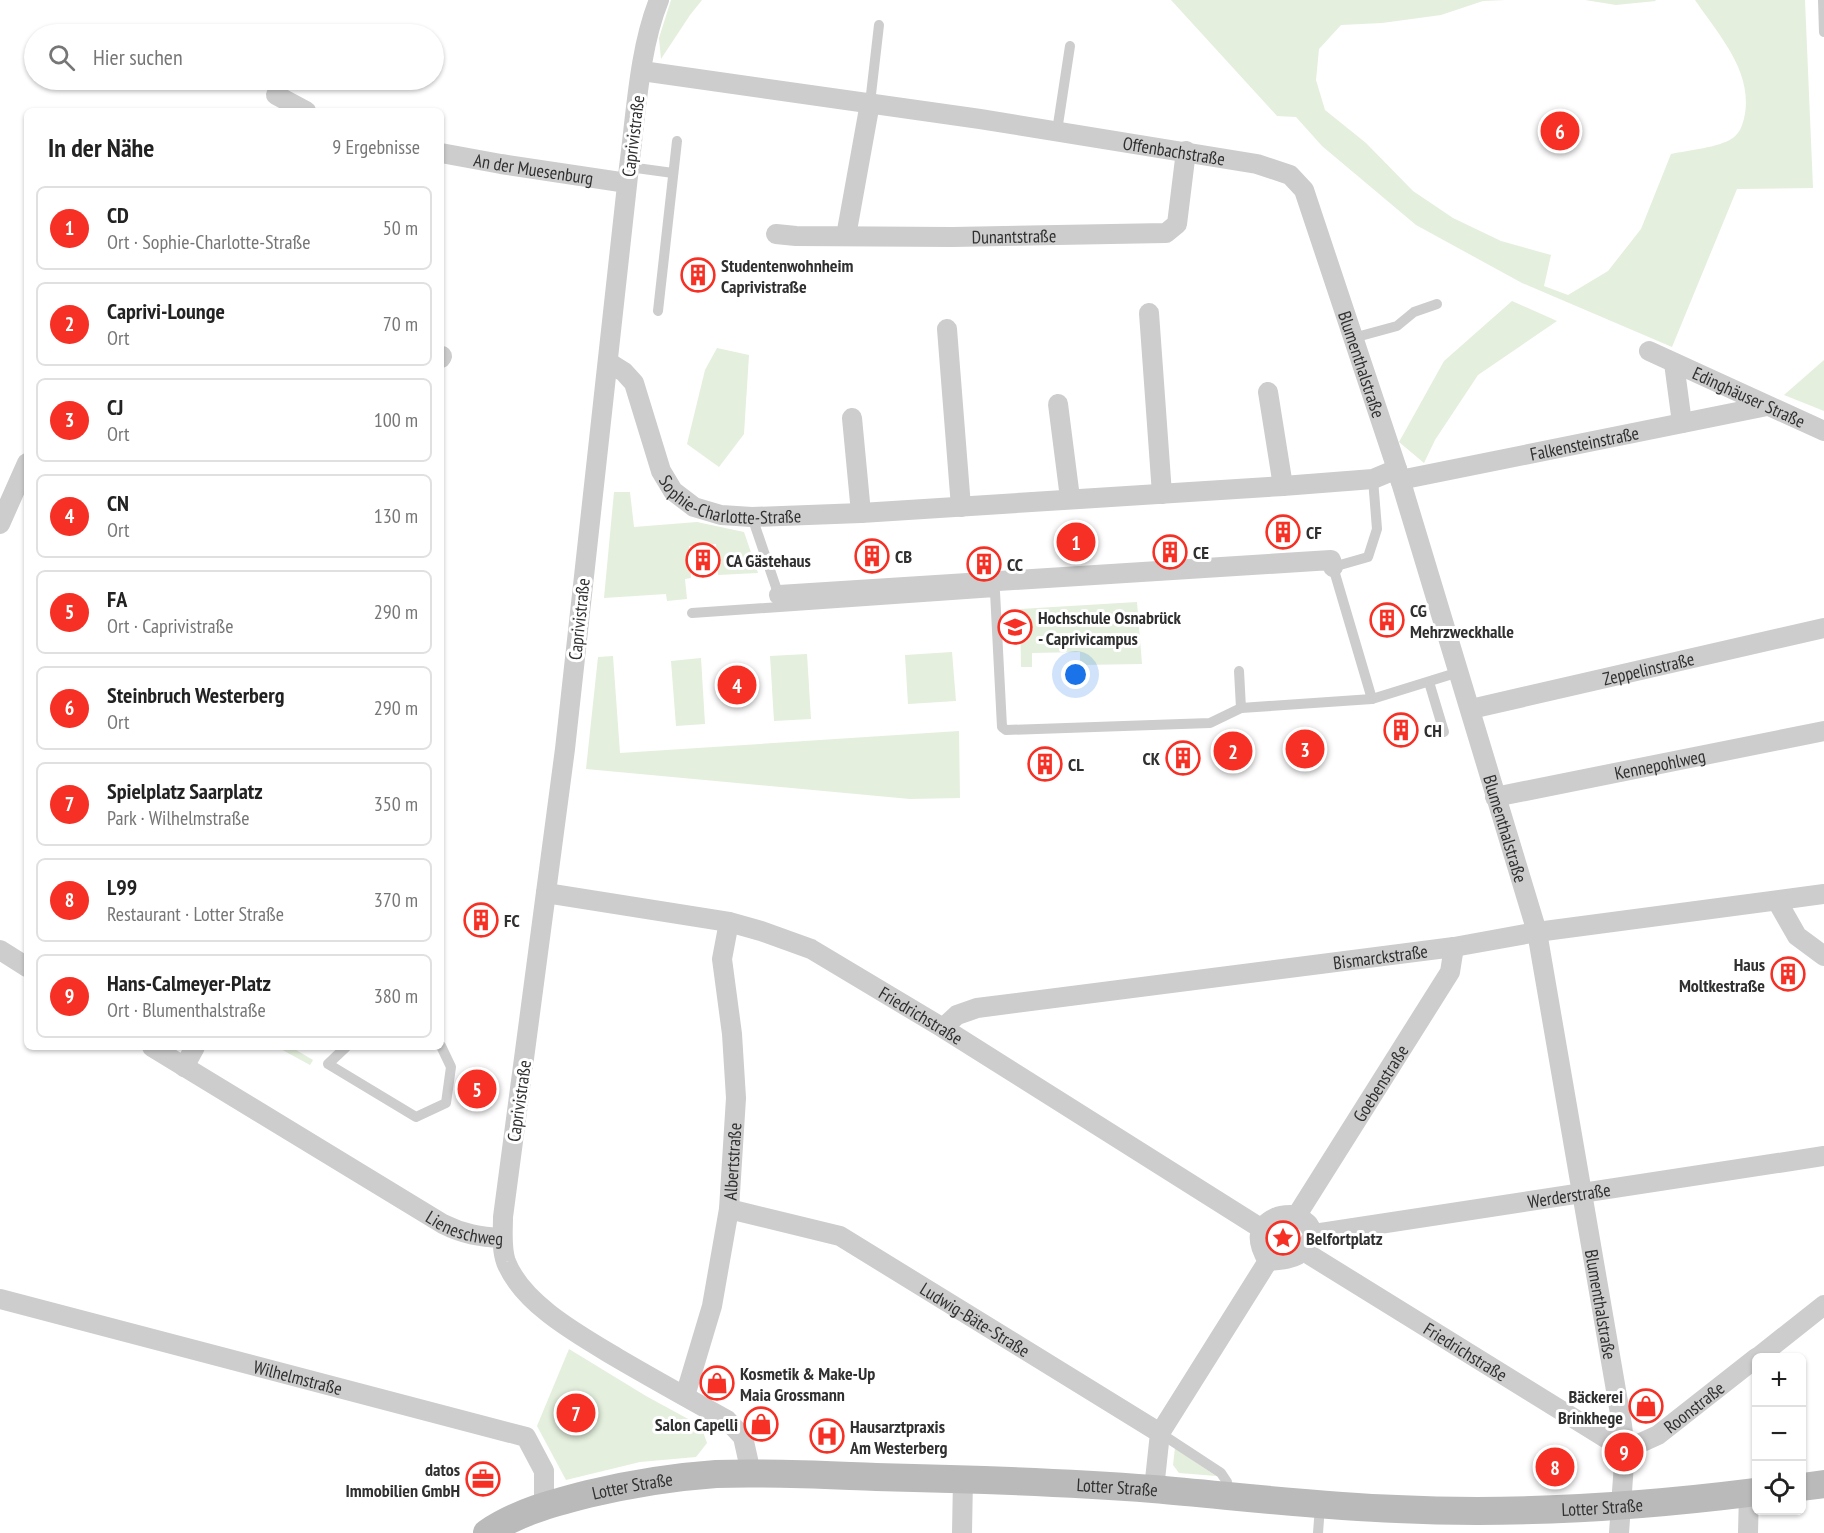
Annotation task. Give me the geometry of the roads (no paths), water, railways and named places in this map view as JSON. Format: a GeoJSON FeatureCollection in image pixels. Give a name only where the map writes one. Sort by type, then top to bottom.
{"type":"FeatureCollection","features":[{"type":"Feature","properties":{"kind":"street","name":"Caprivistraße"},"geometry":{"type":"LineString","coordinates":[[502,1238],[565,749],[628,175],[642,71],[659,0]]}},
{"type":"Feature","properties":{"kind":"street","name":"Offenbachstraße"},"geometry":{"type":"LineString","coordinates":[[642,71],[1186,151],[1257,164],[1290,175]]}},
{"type":"Feature","properties":{"kind":"street"},"geometry":{"type":"LineString","coordinates":[[276,95],[300,108]]}},
{"type":"Feature","properties":{"kind":"street"},"geometry":{"type":"LineString","coordinates":[[846,236],[870,103]]}},
{"type":"Feature","properties":{"kind":"street","name":"Dunantstraße"},"geometry":{"type":"LineString","coordinates":[[776,234],[846,236],[1166,233],[1177,224],[1186,151]]}},
{"type":"Feature","properties":{"kind":"street","name":"An der Muesenburg"},"geometry":{"type":"LineString","coordinates":[[444,154],[501,164],[628,175]]}},
{"type":"Feature","properties":{"kind":"street","name":"Blumenthalstraße"},"geometry":{"type":"LineString","coordinates":[[1290,175],[1304,190],[1399,475],[1537,932],[1625,1450],[1620,1520]]}},
{"type":"Feature","properties":{"kind":"street"},"geometry":{"type":"LineString","coordinates":[[1149,313],[1162,494]]}},
{"type":"Feature","properties":{"kind":"street"},"geometry":{"type":"LineString","coordinates":[[947,329],[961,507]]}},
{"type":"Feature","properties":{"kind":"street","name":"Edinghäuser Straße"},"geometry":{"type":"LineString","coordinates":[[1649,351],[1824,431]]}},
{"type":"Feature","properties":{"kind":"street","name":"Sophie-Charlotte-Straße"},"geometry":{"type":"LineString","coordinates":[[608,362],[624,372],[633,383],[661,471],[673,491],[694,507],[721,515],[752,517],[861,513],[1283,486],[1399,475]]}},
{"type":"Feature","properties":{"kind":"street","name":"Edinghäuser Straße"},"geometry":{"type":"LineString","coordinates":[[1674,363],[1682,423]]}},
{"type":"Feature","properties":{"kind":"street"},"geometry":{"type":"LineString","coordinates":[[1268,392],[1283,486]]}},
{"type":"Feature","properties":{"kind":"street"},"geometry":{"type":"LineString","coordinates":[[1058,404],[1070,498]]}},
{"type":"Feature","properties":{"kind":"street","name":"Falkensteinstraße"},"geometry":{"type":"LineString","coordinates":[[1399,475],[1767,406]]}},
{"type":"Feature","properties":{"kind":"street"},"geometry":{"type":"LineString","coordinates":[[852,418],[861,513]]}},
{"type":"Feature","properties":{"kind":"street"},"geometry":{"type":"LineString","coordinates":[[0,524],[24,470]]}},
{"type":"Feature","properties":{"kind":"street"},"geometry":{"type":"LineString","coordinates":[[780,601],[1331,560],[1333,567]]}},
{"type":"Feature","properties":{"kind":"street","name":"Zeppelinstraße"},"geometry":{"type":"LineString","coordinates":[[1471,709],[1824,628]]}},
{"type":"Feature","properties":{"kind":"street","name":"Kennepohlweg"},"geometry":{"type":"LineString","coordinates":[[1495,797],[1824,731]]}},
{"type":"Feature","properties":{"kind":"street","name":"Friedrichstraße"},"geometry":{"type":"LineString","coordinates":[[546,893],[729,922],[811,949],[943,1028],[1262,1228]]}},
{"type":"Feature","properties":{"kind":"street","name":"Bismarckstraße"},"geometry":{"type":"LineString","coordinates":[[943,1028],[957,1015],[977,1008],[1454,947],[1537,932],[1824,894]]}},
{"type":"Feature","properties":{"kind":"street"},"geometry":{"type":"LineString","coordinates":[[1777,901],[1797,936],[1824,956]]}},
{"type":"Feature","properties":{"kind":"street","name":"Albertstraße"},"geometry":{"type":"LineString","coordinates":[[685,1396],[712,1306],[729,1209],[736,1098],[732,1034],[722,960],[729,922]]}},
{"type":"Feature","properties":{"kind":"street","name":"Goebenstraße"},"geometry":{"type":"LineString","coordinates":[[1296,1215],[1450,972],[1454,947]]}},
{"type":"Feature","properties":{"kind":"street"},"geometry":{"type":"LineString","coordinates":[[0,950],[24,959]]}},
{"type":"Feature","properties":{"kind":"street","name":"Lieneschweg"},"geometry":{"type":"LineString","coordinates":[[157,1050],[444,1224],[459,1232],[479,1237],[502,1238],[506,1261],[516,1280],[561,1324],[727,1420],[743,1437],[751,1473]]}},
{"type":"Feature","properties":{"kind":"street"},"geometry":{"type":"LineString","coordinates":[[184,1067],[193,1050]]}},
{"type":"Feature","properties":{"kind":"street","name":"Werderstraße"},"geometry":{"type":"LineString","coordinates":[[1310,1243],[1581,1194],[1824,1156]]}},
{"type":"Feature","properties":{"kind":"street","name":"Ludwig-Bäte-Straße"},"geometry":{"type":"LineString","coordinates":[[729,1209],[840,1236],[1160,1433]]}},
{"type":"Feature","properties":{"kind":"street"},"geometry":{"type":"LineString","coordinates":[[1154,1489],[1160,1433],[1268,1261],[1289,1258],[1310,1243],[1308,1224],[1296,1215],[1278,1216],[1262,1228],[1259,1239],[1260,1248],[1268,1261]]}},
{"type":"Feature","properties":{"kind":"street","name":"Friedrichstraße"},"geometry":{"type":"LineString","coordinates":[[1310,1243],[1625,1450]]}},
{"type":"Feature","properties":{"kind":"street","name":"Wilhelmstraße"},"geometry":{"type":"LineString","coordinates":[[0,1299],[526,1437],[544,1471],[544,1505]]}},
{"type":"Feature","properties":{"kind":"street","name":"Roonstraße"},"geometry":{"type":"LineString","coordinates":[[1763,1353],[1824,1305]]}},
{"type":"Feature","properties":{"kind":"street","name":"Roonstraße"},"geometry":{"type":"LineString","coordinates":[[1625,1450],[1658,1435],[1752,1362]]}},
{"type":"Feature","properties":{"kind":"street","name":"Lotter Straße"},"geometry":{"type":"LineString","coordinates":[[487,1533],[498,1525],[544,1505],[633,1484],[712,1474],[963,1479],[1154,1489],[1228,1496],[1319,1519],[1450,1511],[1620,1520],[1752,1493]]}},
{"type":"Feature","properties":{"kind":"street"},"geometry":{"type":"LineString","coordinates":[[962,1533],[963,1479]]}},
{"type":"Feature","properties":{"kind":"street"},"geometry":{"type":"LineString","coordinates":[[1806,1486],[1824,1484]]}},
{"type":"Feature","properties":{"kind":"street"},"geometry":{"type":"LineString","coordinates":[[1748,1533],[1752,1501]]}},
{"type":"Feature","properties":{"kind":"lane"},"geometry":{"type":"LineString","coordinates":[[1823,0],[1824,32]]}},
{"type":"Feature","properties":{"kind":"lane"},"geometry":{"type":"LineString","coordinates":[[870,103],[879,25]]}},
{"type":"Feature","properties":{"kind":"lane"},"geometry":{"type":"LineString","coordinates":[[1057,131],[1070,46]]}},
{"type":"Feature","properties":{"kind":"lane"},"geometry":{"type":"LineString","coordinates":[[658,311],[677,141]]}},
{"type":"Feature","properties":{"kind":"lane"},"geometry":{"type":"LineString","coordinates":[[628,175],[673,173]]}},
{"type":"Feature","properties":{"kind":"lane"},"geometry":{"type":"LineString","coordinates":[[1353,338],[1397,326],[1414,312],[1437,304]]}},
{"type":"Feature","properties":{"kind":"lane"},"geometry":{"type":"LineString","coordinates":[[1372,699],[1333,567],[1368,557],[1377,529],[1373,479]]}},
{"type":"Feature","properties":{"kind":"lane"},"geometry":{"type":"LineString","coordinates":[[752,517],[780,601]]}},
{"type":"Feature","properties":{"kind":"lane"},"geometry":{"type":"LineString","coordinates":[[692,613],[780,601],[995,592],[1002,727],[1006,730],[1210,723],[1241,708],[1372,699],[1459,672]]}},
{"type":"Feature","properties":{"kind":"lane"},"geometry":{"type":"LineString","coordinates":[[1239,671],[1241,708]]}},
{"type":"Feature","properties":{"kind":"lane"},"geometry":{"type":"LineString","coordinates":[[1429,682],[1444,732]]}},
{"type":"Feature","properties":{"kind":"lane"},"geometry":{"type":"LineString","coordinates":[[343,1050],[328,1064],[416,1117],[446,1103],[451,1067],[443,1050]]}},
{"type":"Feature","properties":{"kind":"lane"},"geometry":{"type":"LineString","coordinates":[[1160,1433],[1221,1473],[1227,1482],[1228,1496]]}},
{"type":"Feature","properties":{"kind":"place","name":"Steinbruch Westerberg"},"geometry":{"type":"Point","coordinates":[1560,131]}},
{"type":"Feature","properties":{"kind":"place","name":"Studentenwohnheim Caprivistraße"},"geometry":{"type":"Point","coordinates":[698,275]}},
{"type":"Feature","properties":{"kind":"place","name":"CF"},"geometry":{"type":"Point","coordinates":[1283,532]}},
{"type":"Feature","properties":{"kind":"place","name":"CD"},"geometry":{"type":"Point","coordinates":[1076,542]}},
{"type":"Feature","properties":{"kind":"place","name":"CE"},"geometry":{"type":"Point","coordinates":[1170,552]}},
{"type":"Feature","properties":{"kind":"place","name":"CB"},"geometry":{"type":"Point","coordinates":[872,556]}},
{"type":"Feature","properties":{"kind":"place","name":"CA Gästehaus"},"geometry":{"type":"Point","coordinates":[703,560]}},
{"type":"Feature","properties":{"kind":"place","name":"CC"},"geometry":{"type":"Point","coordinates":[984,564]}},
{"type":"Feature","properties":{"kind":"place","name":"CG Mehrzweckhalle"},"geometry":{"type":"Point","coordinates":[1387,620]}},
{"type":"Feature","properties":{"kind":"place","name":"Hochschule Osnabrück - Caprivicampus"},"geometry":{"type":"Point","coordinates":[1015,627]}},
{"type":"Feature","properties":{"kind":"place","name":"CN"},"geometry":{"type":"Point","coordinates":[737,685]}},
{"type":"Feature","properties":{"kind":"place","name":"CH"},"geometry":{"type":"Point","coordinates":[1401,730]}},
{"type":"Feature","properties":{"kind":"place","name":"CJ"},"geometry":{"type":"Point","coordinates":[1305,749]}},
{"type":"Feature","properties":{"kind":"place","name":"Caprivi-Lounge"},"geometry":{"type":"Point","coordinates":[1233,751]}},
{"type":"Feature","properties":{"kind":"place","name":"CK"},"geometry":{"type":"Point","coordinates":[1183,758]}},
{"type":"Feature","properties":{"kind":"place","name":"CL"},"geometry":{"type":"Point","coordinates":[1045,764]}},
{"type":"Feature","properties":{"kind":"place","name":"FC"},"geometry":{"type":"Point","coordinates":[481,920]}},
{"type":"Feature","properties":{"kind":"place","name":"Haus Moltkestraße"},"geometry":{"type":"Point","coordinates":[1788,974]}},
{"type":"Feature","properties":{"kind":"place","name":"FA"},"geometry":{"type":"Point","coordinates":[477,1089]}},
{"type":"Feature","properties":{"kind":"place","name":"Belfortplatz"},"geometry":{"type":"Point","coordinates":[1283,1238]}},
{"type":"Feature","properties":{"kind":"place","name":"Kosmetik & Make-Up Maia Grossmann"},"geometry":{"type":"Point","coordinates":[717,1383]}},
{"type":"Feature","properties":{"kind":"place","name":"Bäckerei Brinkhege"},"geometry":{"type":"Point","coordinates":[1646,1406]}},
{"type":"Feature","properties":{"kind":"place","name":"Spielplatz Saarplatz"},"geometry":{"type":"Point","coordinates":[576,1413]}},
{"type":"Feature","properties":{"kind":"place","name":"Salon Capelli"},"geometry":{"type":"Point","coordinates":[761,1424]}},
{"type":"Feature","properties":{"kind":"place","name":"Hausarztpraxis Am Westerberg"},"geometry":{"type":"Point","coordinates":[827,1436]}},
{"type":"Feature","properties":{"kind":"place","name":"Hans-Calmeyer-Platz"},"geometry":{"type":"Point","coordinates":[1624,1452]}},
{"type":"Feature","properties":{"kind":"place","name":"L99"},"geometry":{"type":"Point","coordinates":[1555,1467]}},
{"type":"Feature","properties":{"kind":"place","name":"datos Immobilien GmbH"},"geometry":{"type":"Point","coordinates":[483,1479]}}]}
